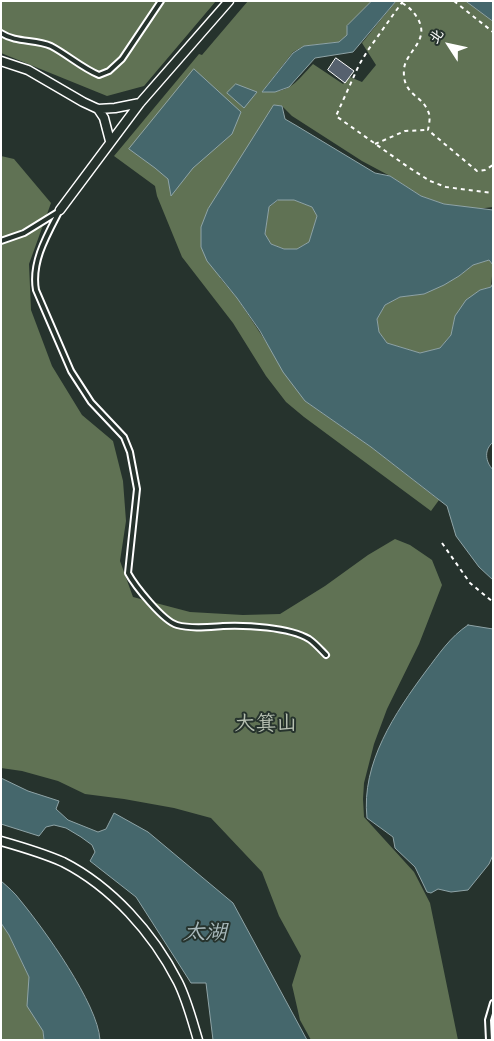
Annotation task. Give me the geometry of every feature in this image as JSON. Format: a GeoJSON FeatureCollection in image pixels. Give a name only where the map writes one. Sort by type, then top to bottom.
{"type":"FeatureCollection","features":[{"type":"Feature","properties":{"kind":"street"},"geometry":{"type":"LineString","coordinates":[[60,210],[140,103],[229,1]]}},
{"type":"Feature","properties":{"kind":"street"},"geometry":{"type":"LineString","coordinates":[[1,61],[28,70],[98,109],[140,103]]}},
{"type":"Feature","properties":{"kind":"street"},"geometry":{"type":"LineString","coordinates":[[98,109],[104,118],[110,141]]}},
{"type":"Feature","properties":{"kind":"street"},"geometry":{"type":"LineString","coordinates":[[1,841],[62,862],[93,880],[115,898],[158,949],[178,982],[190,1011],[198,1040]]}},
{"type":"Feature","properties":{"kind":"lane"},"geometry":{"type":"LineString","coordinates":[[1,33],[6,36],[51,46],[87,70],[99,75],[109,71],[122,58],[161,1]]}},
{"type":"Feature","properties":{"kind":"lane"},"geometry":{"type":"LineString","coordinates":[[1,241],[24,233],[60,210]]}},
{"type":"Feature","properties":{"kind":"lane"},"geometry":{"type":"LineString","coordinates":[[60,210],[49,230],[36,265],[34,278],[36,290],[71,371],[91,402],[124,437],[127,444],[137,488],[128,573],[134,584],[163,616],[176,625],[277,629],[296,633],[310,640],[326,655]]}},
{"type":"Feature","properties":{"kind":"lane"},"geometry":{"type":"LineString","coordinates":[[489,1040],[488,1020],[493,1003]]}},
{"type":"Feature","properties":{"kind":"path"},"geometry":{"type":"LineString","coordinates":[[454,1],[493,32]]}},
{"type":"Feature","properties":{"kind":"path"},"geometry":{"type":"LineString","coordinates":[[428,130],[429,111],[410,92],[404,67],[421,36],[421,26],[408,6],[403,2],[359,65],[336,116],[430,181],[446,186],[493,193]]}},
{"type":"Feature","properties":{"kind":"path"},"geometry":{"type":"LineString","coordinates":[[375,144],[405,131],[428,130],[477,171],[485,170],[493,165]]}},
{"type":"Feature","properties":{"kind":"path"},"geometry":{"type":"LineString","coordinates":[[442,543],[470,583],[493,602]]}},
{"type":"Feature","properties":{"kind":"green space"},"geometry":{"type":"Polygon","coordinates":[[[1,1],[216,1],[144,86],[107,96],[1,53],[1,1]]]}},
{"type":"Feature","properties":{"kind":"green space"},"geometry":{"type":"Polygon","coordinates":[[[248,1],[372,1],[347,26],[348,35],[339,42],[304,46],[293,52],[262,92],[280,91],[292,86],[313,64],[343,84],[350,77],[362,82],[376,65],[362,43],[396,1],[466,1],[493,21],[493,207],[477,209],[444,204],[421,196],[292,116],[282,106],[274,105],[230,176],[220,278],[237,298],[305,401],[371,447],[439,500],[431,511],[286,402],[266,376],[233,323],[182,257],[157,196],[155,186],[114,156],[199,54],[202,55],[248,1]]]}},
{"type":"Feature","properties":{"kind":"green space","name":"大箕山"},"geometry":{"type":"Polygon","coordinates":[[[1,156],[14,159],[51,203],[29,264],[31,310],[52,366],[82,415],[113,441],[123,481],[126,521],[120,561],[133,597],[190,612],[243,615],[280,614],[395,539],[410,545],[432,560],[442,585],[419,644],[387,709],[374,744],[364,783],[363,799],[364,817],[414,872],[430,903],[458,1040],[311,1040],[300,1020],[292,985],[301,956],[279,916],[262,872],[211,818],[174,808],[85,794],[58,781],[22,771],[1,768],[1,156]]]}},
{"type":"Feature","properties":{"kind":"green space"},"geometry":{"type":"Polygon","coordinates":[[[278,200],[294,200],[312,207],[317,216],[309,242],[297,249],[284,249],[271,244],[265,234],[269,207],[278,200]]]}},
{"type":"Feature","properties":{"kind":"green space"},"geometry":{"type":"Polygon","coordinates":[[[489,260],[493,265],[491,287],[480,290],[455,316],[451,335],[440,348],[420,353],[387,343],[379,332],[377,319],[385,305],[400,297],[424,294],[459,276],[473,265],[489,260]]]}},
{"type":"Feature","properties":{"kind":"green space"},"geometry":{"type":"Polygon","coordinates":[[[1,923],[9,935],[29,977],[44,1040],[1,1040],[1,923]]]}},
{"type":"Feature","properties":{"kind":"water"},"geometry":{"type":"Polygon","coordinates":[[[372,1],[396,1],[353,52],[315,58],[289,87],[275,92],[262,92],[293,53],[304,46],[339,42],[347,35],[347,26],[372,1]]]}},
{"type":"Feature","properties":{"kind":"water"},"geometry":{"type":"Polygon","coordinates":[[[466,1],[493,1],[493,21],[466,1]]]}},
{"type":"Feature","properties":{"kind":"water"},"geometry":{"type":"Polygon","coordinates":[[[194,69],[241,112],[232,134],[193,168],[171,196],[168,179],[129,149],[194,69]]]}},
{"type":"Feature","properties":{"kind":"water"},"geometry":{"type":"Polygon","coordinates":[[[236,84],[257,92],[244,108],[227,93],[236,84]]]}},
{"type":"Feature","properties":{"kind":"water"},"geometry":{"type":"Polygon","coordinates":[[[274,105],[282,106],[285,119],[375,173],[390,176],[421,196],[444,204],[493,210],[493,265],[489,260],[473,265],[444,285],[424,294],[400,297],[385,305],[377,319],[379,332],[387,343],[420,353],[440,348],[451,335],[455,316],[466,300],[480,290],[491,287],[493,283],[493,442],[488,448],[487,456],[488,463],[493,470],[493,580],[479,567],[456,536],[447,506],[371,447],[305,401],[283,372],[260,331],[237,298],[207,261],[201,247],[201,227],[208,209],[274,105]],[[278,200],[269,207],[265,234],[271,244],[284,249],[297,249],[309,242],[317,216],[312,207],[294,200],[278,200]]]}},
{"type":"Feature","properties":{"kind":"water"},"geometry":{"type":"Polygon","coordinates":[[[468,625],[493,629],[493,855],[489,864],[468,890],[451,892],[438,889],[431,893],[427,892],[415,867],[395,848],[393,837],[367,818],[369,778],[375,758],[392,721],[414,687],[450,640],[468,625]]]}},
{"type":"Feature","properties":{"kind":"water","name":"太湖"},"geometry":{"type":"Polygon","coordinates":[[[1,778],[28,791],[59,801],[56,809],[68,820],[98,832],[106,829],[114,813],[148,832],[233,903],[307,1040],[213,1040],[206,983],[191,983],[136,897],[90,861],[95,852],[92,845],[66,828],[54,825],[46,827],[39,836],[1,824],[1,778]]]}},
{"type":"Feature","properties":{"kind":"water"},"geometry":{"type":"Polygon","coordinates":[[[1,881],[16,895],[68,967],[90,1007],[100,1040],[44,1040],[43,1031],[27,1006],[29,977],[9,935],[1,923],[1,881]]]}},
{"type":"Feature","properties":{"kind":"building"},"geometry":{"type":"Polygon","coordinates":[[[336,58],[354,71],[345,83],[328,70],[336,58]]]}}]}
